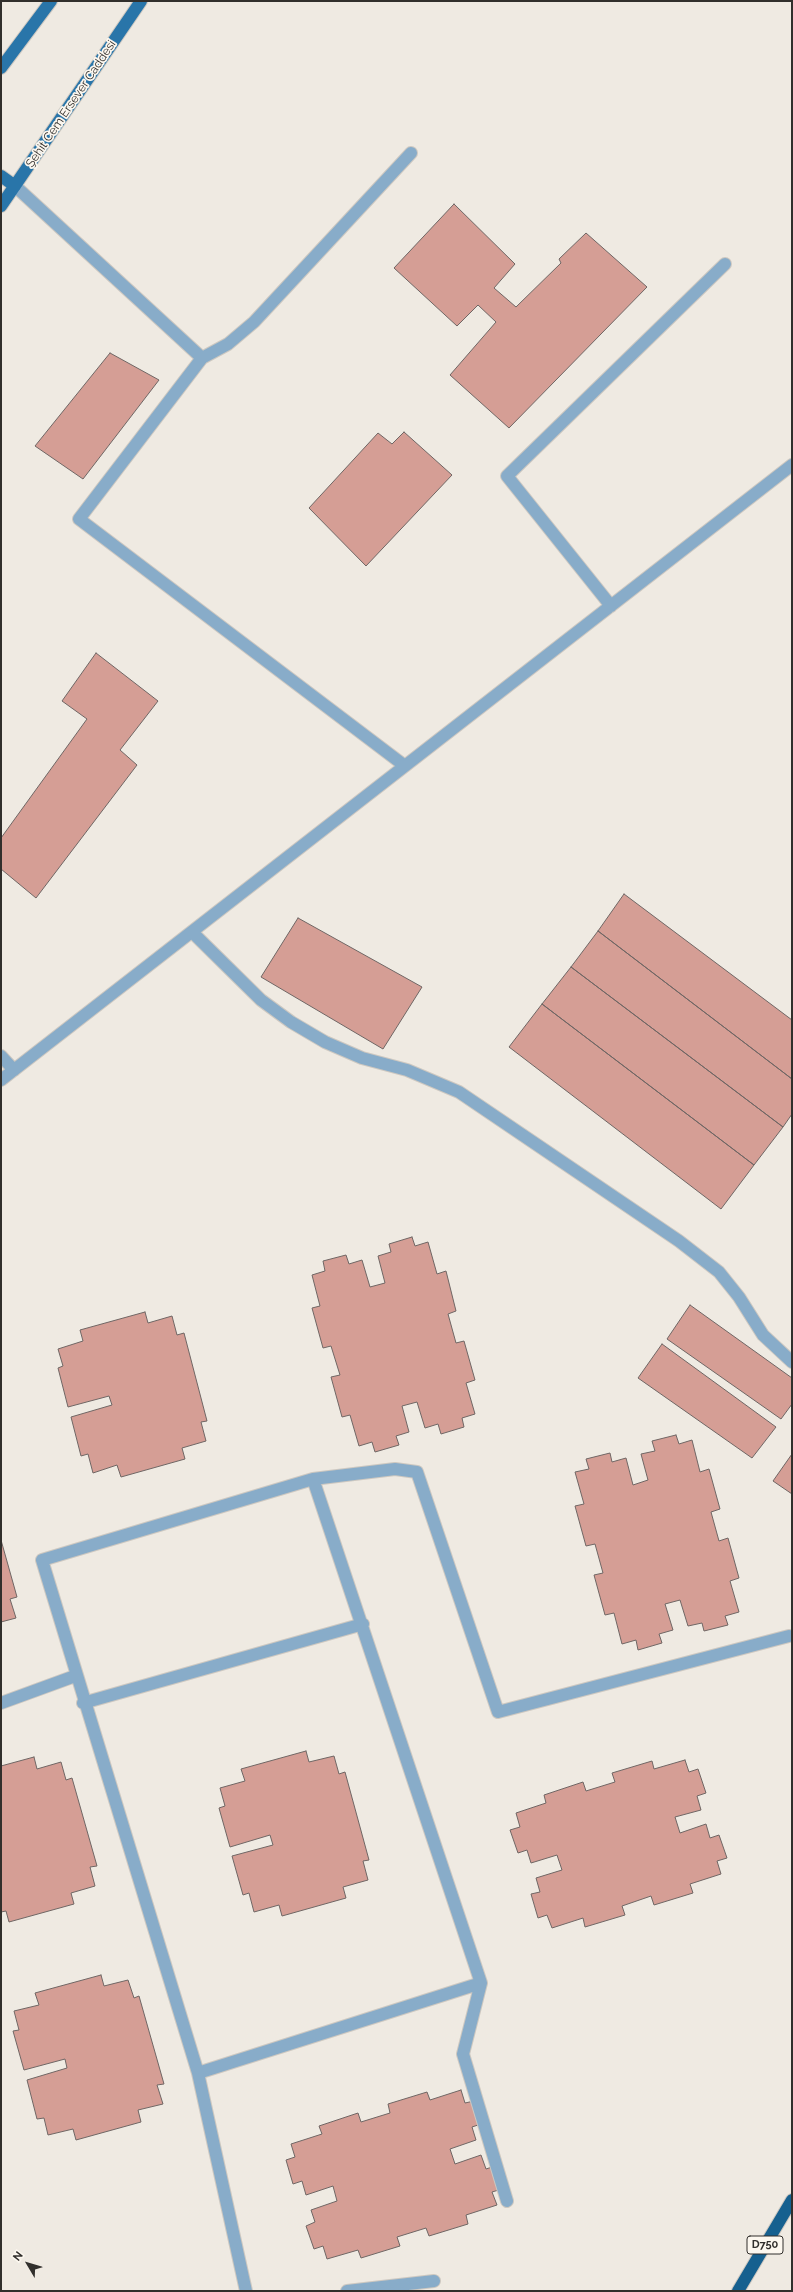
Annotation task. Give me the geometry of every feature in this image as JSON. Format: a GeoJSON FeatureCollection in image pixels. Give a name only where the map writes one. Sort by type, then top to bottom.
{"type":"FeatureCollection","features":[{"type":"Feature","properties":{"kind":"highway","name":"D750"},"geometry":{"type":"LineString","coordinates":[[738,2291],[792,2200]]}},
{"type":"Feature","properties":{"kind":"main road"},"geometry":{"type":"LineString","coordinates":[[1,68],[50,1]]}},
{"type":"Feature","properties":{"kind":"main road","name":"Şehit Cem Ersever Caddesi"},"geometry":{"type":"LineString","coordinates":[[1,206],[141,1]]}},
{"type":"Feature","properties":{"kind":"main road"},"geometry":{"type":"LineString","coordinates":[[1,176],[15,186]]}},
{"type":"Feature","properties":{"kind":"street"},"geometry":{"type":"LineString","coordinates":[[405,766],[79,519],[202,358],[228,344],[254,322],[411,153]]}},
{"type":"Feature","properties":{"kind":"street"},"geometry":{"type":"LineString","coordinates":[[15,186],[202,358]]}},
{"type":"Feature","properties":{"kind":"street"},"geometry":{"type":"LineString","coordinates":[[611,606],[507,476],[725,264]]}},
{"type":"Feature","properties":{"kind":"street"},"geometry":{"type":"LineString","coordinates":[[1,1080],[792,465]]}},
{"type":"Feature","properties":{"kind":"street"},"geometry":{"type":"LineString","coordinates":[[192,932],[256,995],[291,1022],[325,1042],[362,1058],[406,1070],[459,1092],[679,1241],[719,1272],[739,1297],[762,1335],[792,1362]]}},
{"type":"Feature","properties":{"kind":"street"},"geometry":{"type":"LineString","coordinates":[[1,1056],[14,1070]]}},
{"type":"Feature","properties":{"kind":"street"},"geometry":{"type":"LineString","coordinates":[[246,2291],[198,2073],[83,1703],[42,1560],[313,1479],[395,1470],[418,1472],[498,1712],[789,1636]]}},
{"type":"Feature","properties":{"kind":"street"},"geometry":{"type":"LineString","coordinates":[[313,1479],[363,1624],[481,1983],[463,2054],[507,2201]]}},
{"type":"Feature","properties":{"kind":"street"},"geometry":{"type":"LineString","coordinates":[[83,1703],[363,1624]]}},
{"type":"Feature","properties":{"kind":"street"},"geometry":{"type":"LineString","coordinates":[[1,1704],[75,1676]]}},
{"type":"Feature","properties":{"kind":"street"},"geometry":{"type":"LineString","coordinates":[[198,2073],[481,1983]]}},
{"type":"Feature","properties":{"kind":"street"},"geometry":{"type":"LineString","coordinates":[[347,2291],[434,2281]]}},
{"type":"Feature","properties":{"kind":"building"},"geometry":{"type":"Polygon","coordinates":[[[454,204],[515,264],[494,288],[516,307],[561,263],[559,259],[586,233],[647,287],[509,428],[450,375],[496,322],[478,305],[457,326],[394,268],[454,204]]]}},
{"type":"Feature","properties":{"kind":"building"},"geometry":{"type":"Polygon","coordinates":[[[110,353],[159,380],[83,479],[35,446],[110,353]]]}},
{"type":"Feature","properties":{"kind":"building"},"geometry":{"type":"Polygon","coordinates":[[[404,432],[452,475],[366,566],[309,508],[378,433],[392,444],[404,432]]]}},
{"type":"Feature","properties":{"kind":"building"},"geometry":{"type":"Polygon","coordinates":[[[96,653],[158,701],[120,750],[137,765],[36,898],[1,869],[1,838],[87,719],[62,701],[96,653]]]}},
{"type":"Feature","properties":{"kind":"building"},"geometry":{"type":"Polygon","coordinates":[[[624,894],[792,1020],[792,1079],[598,931],[624,894]]]}},
{"type":"Feature","properties":{"kind":"building"},"geometry":{"type":"Polygon","coordinates":[[[298,918],[422,987],[383,1049],[261,977],[298,918]]]}},
{"type":"Feature","properties":{"kind":"building"},"geometry":{"type":"Polygon","coordinates":[[[598,931],[792,1079],[792,1114],[783,1127],[571,967],[598,931]]]}},
{"type":"Feature","properties":{"kind":"building"},"geometry":{"type":"Polygon","coordinates":[[[571,967],[783,1127],[754,1165],[542,1004],[571,967]]]}},
{"type":"Feature","properties":{"kind":"building"},"geometry":{"type":"Polygon","coordinates":[[[542,1004],[754,1165],[721,1209],[509,1047],[542,1004]]]}},
{"type":"Feature","properties":{"kind":"building"},"geometry":{"type":"Polygon","coordinates":[[[412,1237],[415,1246],[428,1242],[437,1274],[446,1271],[456,1311],[448,1314],[456,1343],[464,1341],[475,1380],[466,1383],[475,1414],[462,1418],[464,1427],[441,1434],[438,1424],[425,1428],[417,1402],[402,1406],[409,1432],[396,1436],[399,1445],[375,1452],[372,1442],[359,1446],[350,1415],[342,1417],[331,1377],[340,1375],[331,1346],[323,1348],[312,1308],[320,1306],[312,1275],[325,1271],[323,1261],[346,1255],[349,1264],[362,1260],[370,1287],[385,1283],[378,1256],[391,1252],[389,1244],[412,1237]]]}},
{"type":"Feature","properties":{"kind":"building"},"geometry":{"type":"Polygon","coordinates":[[[690,1305],[792,1378],[792,1404],[781,1419],[667,1339],[690,1305]]]}},
{"type":"Feature","properties":{"kind":"building"},"geometry":{"type":"Polygon","coordinates":[[[145,1312],[148,1323],[172,1316],[177,1335],[184,1333],[207,1421],[201,1422],[206,1441],[182,1448],[185,1459],[121,1477],[117,1465],[93,1473],[88,1454],[81,1456],[71,1417],[112,1405],[109,1396],[68,1407],[58,1368],[63,1366],[58,1349],[83,1341],[80,1330],[145,1312]]]}},
{"type":"Feature","properties":{"kind":"building"},"geometry":{"type":"Polygon","coordinates":[[[662,1344],[776,1427],[752,1458],[638,1378],[662,1344]]]}},
{"type":"Feature","properties":{"kind":"building"},"geometry":{"type":"Polygon","coordinates":[[[676,1435],[679,1444],[692,1440],[700,1472],[709,1469],[720,1509],[711,1512],[719,1541],[728,1538],[739,1578],[730,1581],[739,1612],[725,1616],[728,1625],[704,1631],[702,1623],[688,1626],[680,1600],[665,1604],[673,1630],[659,1634],[662,1643],[638,1650],[636,1640],[622,1644],[614,1613],[605,1615],[594,1575],[603,1573],[595,1544],[586,1546],[575,1506],[584,1504],[575,1472],[589,1469],[586,1459],[610,1453],[612,1462],[626,1458],[633,1485],[648,1480],[641,1454],[655,1451],[652,1441],[676,1435]]]}},
{"type":"Feature","properties":{"kind":"building"},"geometry":{"type":"Polygon","coordinates":[[[792,1454],[792,1494],[773,1481],[792,1454]]]}},
{"type":"Feature","properties":{"kind":"building"},"geometry":{"type":"Polygon","coordinates":[[[1,1540],[17,1597],[10,1599],[16,1618],[1,1622],[1,1540]]]}},
{"type":"Feature","properties":{"kind":"building"},"geometry":{"type":"Polygon","coordinates":[[[306,1751],[309,1762],[334,1756],[339,1774],[345,1772],[369,1860],[363,1861],[368,1880],[343,1887],[346,1898],[282,1916],[279,1905],[254,1912],[249,1893],[243,1895],[232,1856],[273,1845],[270,1835],[230,1847],[219,1808],[225,1806],[220,1788],[245,1781],[241,1769],[306,1751]]]}},
{"type":"Feature","properties":{"kind":"building"},"geometry":{"type":"Polygon","coordinates":[[[34,1757],[37,1769],[61,1762],[66,1780],[72,1778],[97,1866],[90,1867],[95,1886],[71,1893],[74,1904],[9,1922],[6,1911],[1,1912],[1,1766],[34,1757]]]}},
{"type":"Feature","properties":{"kind":"building"},"geometry":{"type":"Polygon","coordinates":[[[685,1760],[689,1772],[698,1769],[706,1793],[697,1796],[701,1810],[675,1817],[680,1833],[706,1824],[710,1838],[719,1835],[727,1858],[717,1861],[721,1874],[690,1884],[693,1893],[654,1905],[651,1896],[622,1906],[625,1915],[585,1927],[583,1918],[552,1928],[547,1915],[538,1918],[531,1894],[540,1892],[536,1878],[562,1870],[557,1855],[531,1863],[527,1850],[518,1853],[510,1830],[520,1827],[516,1813],[546,1803],[544,1795],[583,1782],[586,1791],[615,1782],[612,1773],[652,1761],[654,1769],[685,1760]]]}},
{"type":"Feature","properties":{"kind":"building"},"geometry":{"type":"Polygon","coordinates":[[[101,1975],[104,1986],[128,1980],[134,1998],[139,1996],[164,2084],[157,2085],[163,2104],[138,2110],[141,2122],[76,2140],[73,2129],[48,2135],[44,2118],[37,2119],[27,2080],[67,2068],[65,2059],[24,2070],[13,2031],[19,2030],[14,2011],[39,2005],[35,1993],[101,1975]]]}},
{"type":"Feature","properties":{"kind":"building"},"geometry":{"type":"Polygon","coordinates":[[[461,2090],[465,2103],[474,2101],[481,2124],[472,2127],[476,2140],[450,2149],[455,2164],[481,2155],[486,2169],[495,2166],[502,2189],[492,2192],[497,2205],[466,2215],[468,2224],[429,2236],[426,2228],[397,2237],[400,2246],[361,2258],[358,2250],[327,2259],[323,2246],[314,2249],[306,2226],[315,2222],[311,2210],[337,2201],[333,2186],[306,2195],[302,2181],[293,2184],[286,2160],[295,2157],[291,2144],[322,2134],[319,2126],[358,2113],[361,2122],[390,2113],[388,2104],[427,2092],[430,2100],[461,2090]]]}}]}
